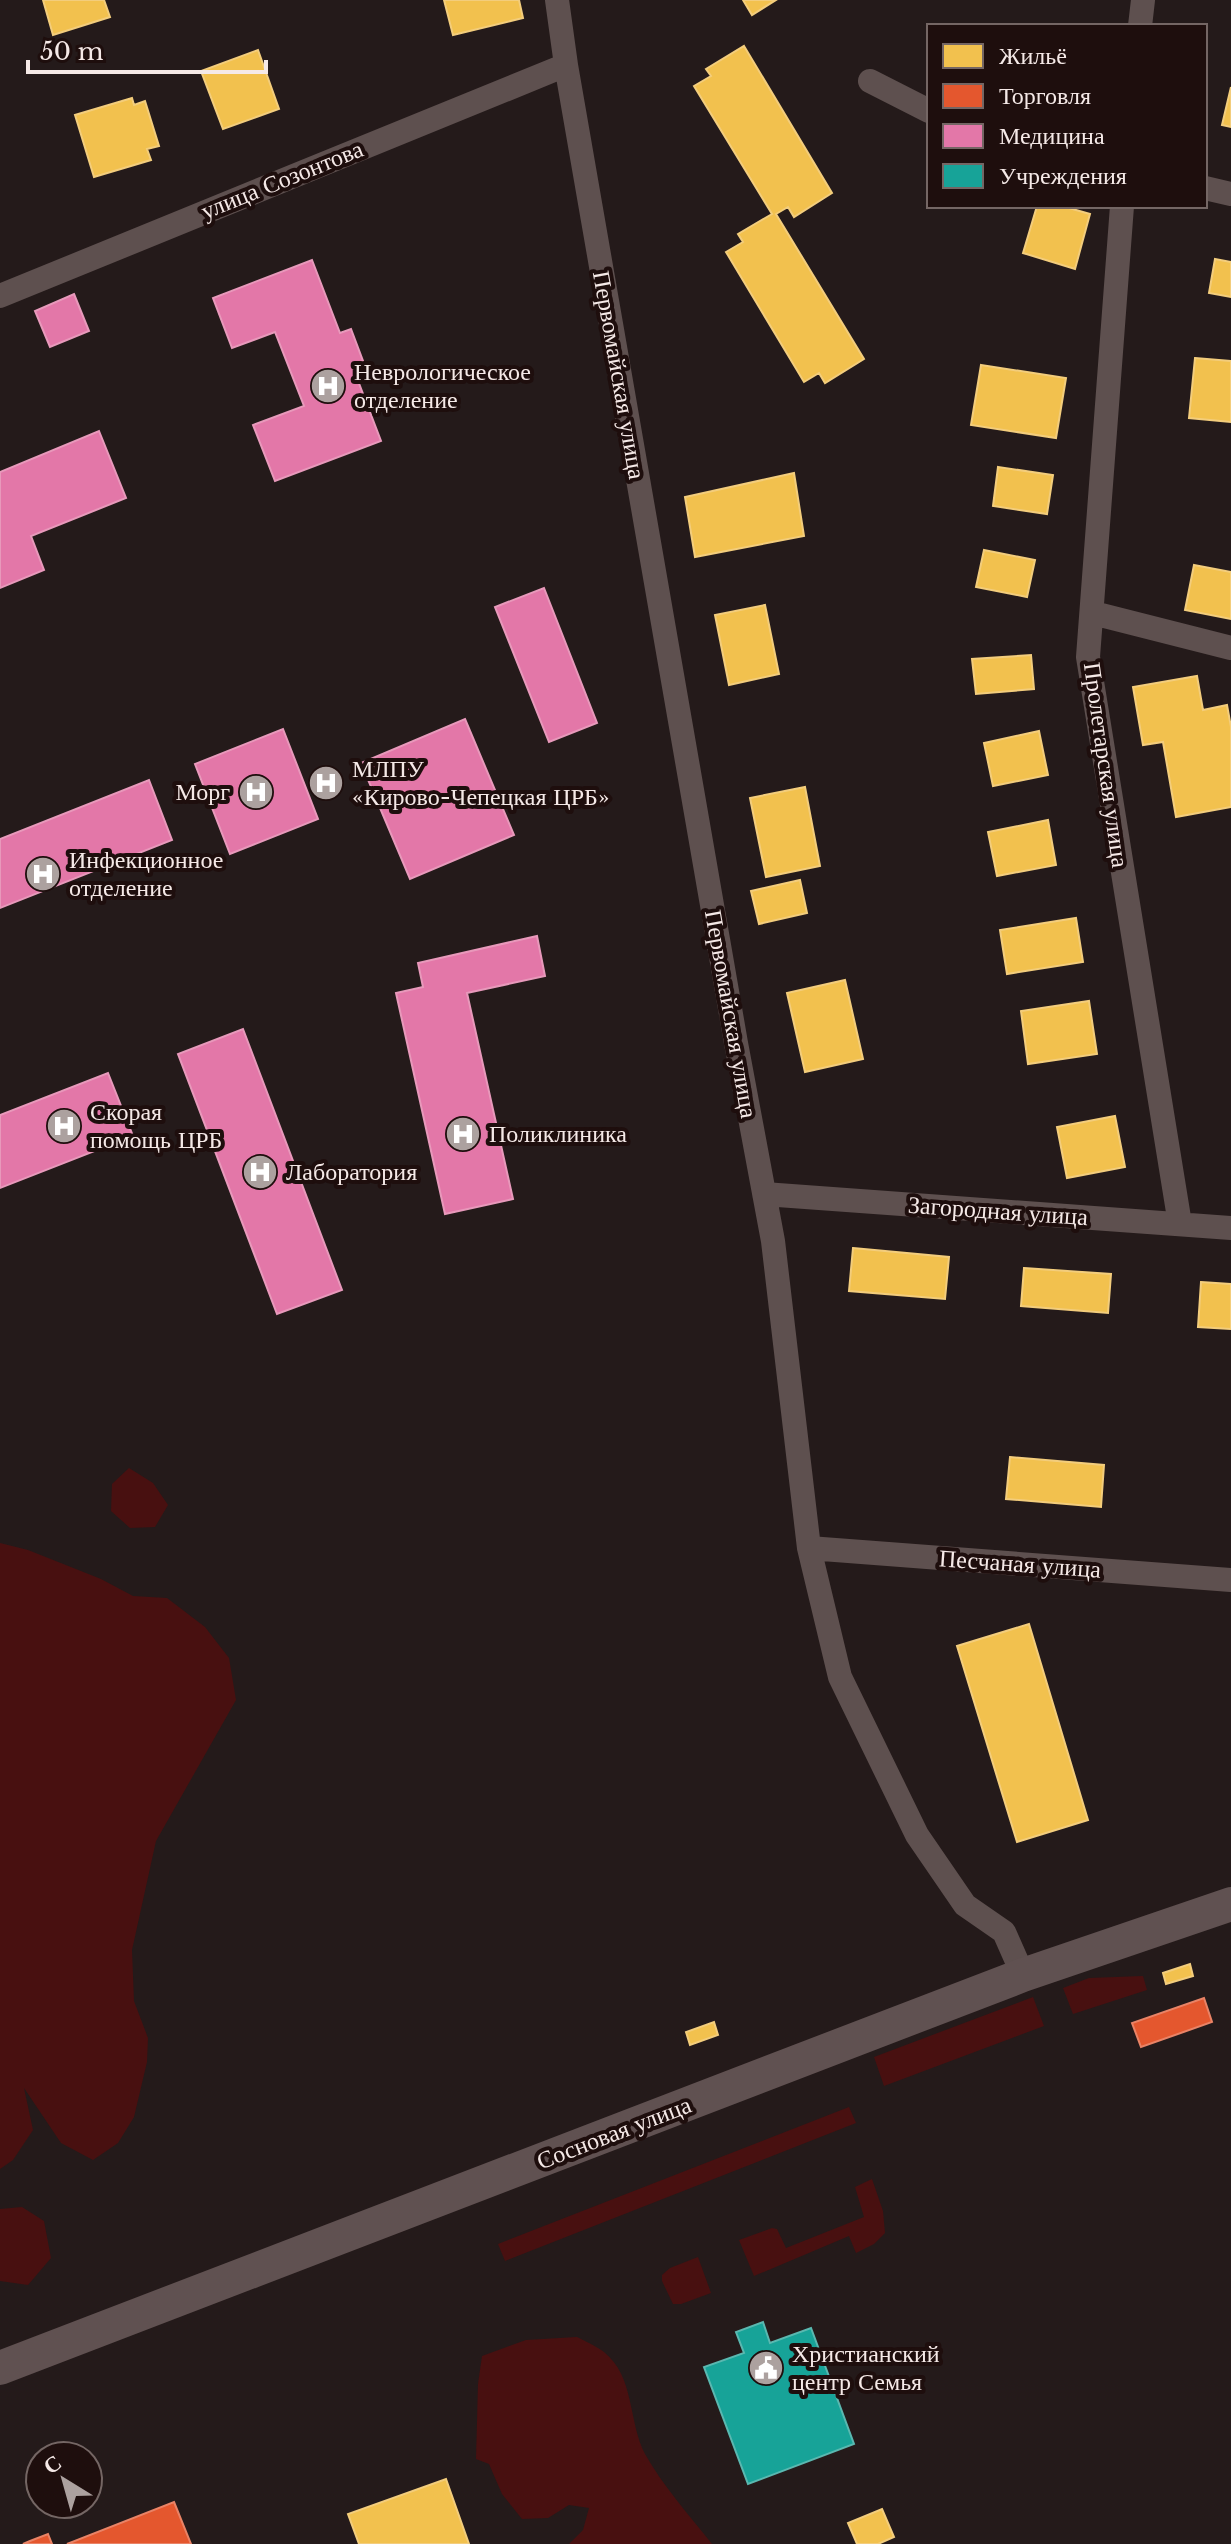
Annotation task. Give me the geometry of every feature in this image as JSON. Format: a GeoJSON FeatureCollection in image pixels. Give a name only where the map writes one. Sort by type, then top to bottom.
{"type":"FeatureCollection","features":[{"type":"Feature","properties":{"kind":"street","name":"Первомайская улица"},"geometry":{"type":"LineString","coordinates":[[557,0],[736,1043],[773,1241],[809,1548],[840,1677],[917,1835],[965,1905],[1004,1932],[1023,1975]]}},
{"type":"Feature","properties":{"kind":"street"},"geometry":{"type":"LineString","coordinates":[[1140,24],[1143,0]]}},
{"type":"Feature","properties":{"kind":"street","name":"улица Созонтова"},"geometry":{"type":"LineString","coordinates":[[0,296],[566,65]]}},
{"type":"Feature","properties":{"kind":"street"},"geometry":{"type":"LineString","coordinates":[[870,81],[927,110]]}},
{"type":"Feature","properties":{"kind":"street"},"geometry":{"type":"LineString","coordinates":[[1207,188],[1231,194]]}},
{"type":"Feature","properties":{"kind":"street","name":"Пролетарская улица"},"geometry":{"type":"LineString","coordinates":[[1122,208],[1088,657],[1180,1224]]}},
{"type":"Feature","properties":{"kind":"street"},"geometry":{"type":"LineString","coordinates":[[1093,613],[1231,648]]}},
{"type":"Feature","properties":{"kind":"street","name":"Загородная улица"},"geometry":{"type":"LineString","coordinates":[[764,1194],[1231,1228]]}},
{"type":"Feature","properties":{"kind":"street","name":"Песчаная улица"},"geometry":{"type":"LineString","coordinates":[[809,1548],[1231,1580]]}},
{"type":"Feature","properties":{"kind":"street","name":"Сосновая улица"},"geometry":{"type":"LineString","coordinates":[[0,2368],[1023,1975],[1231,1904]]}},
{"type":"Feature","properties":{"kind":"shaded area"},"geometry":{"type":"Polygon","coordinates":[[[129,1468],[153,1483],[168,1505],[155,1527],[130,1528],[111,1511],[112,1484],[129,1468]]]}},
{"type":"Feature","properties":{"kind":"shaded area"},"geometry":{"type":"Polygon","coordinates":[[[0,1543],[28,1550],[101,1579],[133,1596],[167,1598],[205,1627],[229,1658],[236,1700],[156,1841],[132,1950],[134,2001],[148,2038],[147,2062],[134,2117],[118,2143],[93,2160],[61,2143],[24,2088],[33,2130],[13,2160],[0,2169],[0,1543]]]}},
{"type":"Feature","properties":{"kind":"shaded area"},"geometry":{"type":"Polygon","coordinates":[[[1143,1976],[1147,1990],[1073,2014],[1063,1988],[1089,1978],[1143,1976]]]}},
{"type":"Feature","properties":{"kind":"shaded area"},"geometry":{"type":"Polygon","coordinates":[[[1033,1997],[1044,2026],[884,2086],[874,2057],[1033,1997]]]}},
{"type":"Feature","properties":{"kind":"shaded area"},"geometry":{"type":"Polygon","coordinates":[[[849,2107],[856,2123],[505,2261],[498,2244],[849,2107]]]}},
{"type":"Feature","properties":{"kind":"shaded area"},"geometry":{"type":"Polygon","coordinates":[[[872,2179],[883,2211],[885,2233],[874,2244],[856,2253],[849,2236],[754,2276],[739,2240],[772,2228],[777,2229],[786,2248],[864,2217],[855,2187],[872,2179]]]}},
{"type":"Feature","properties":{"kind":"shaded area"},"geometry":{"type":"Polygon","coordinates":[[[22,2207],[44,2221],[51,2258],[28,2285],[0,2281],[0,2209],[22,2207]]]}},
{"type":"Feature","properties":{"kind":"shaded area"},"geometry":{"type":"Polygon","coordinates":[[[698,2257],[711,2293],[673,2304],[662,2275],[670,2268],[698,2257]]]}},
{"type":"Feature","properties":{"kind":"shaded area"},"geometry":{"type":"Polygon","coordinates":[[[577,2337],[601,2350],[614,2362],[626,2387],[645,2454],[668,2489],[712,2544],[569,2544],[583,2530],[589,2508],[569,2505],[548,2518],[522,2519],[502,2494],[489,2464],[476,2459],[482,2356],[526,2340],[577,2337]]]}},
{"type":"Feature","properties":{"kind":"building: Жильё"},"geometry":{"type":"Polygon","coordinates":[[[43,0],[104,0],[110,17],[53,35],[43,0]]]}},
{"type":"Feature","properties":{"kind":"building: Жильё"},"geometry":{"type":"Polygon","coordinates":[[[444,0],[519,0],[523,18],[453,35],[444,0]]]}},
{"type":"Feature","properties":{"kind":"building: Жильё"},"geometry":{"type":"Polygon","coordinates":[[[743,0],[776,0],[752,15],[743,0]]]}},
{"type":"Feature","properties":{"kind":"building: Жильё"},"geometry":{"type":"Polygon","coordinates":[[[744,46],[832,193],[794,217],[788,207],[776,214],[864,359],[825,383],[819,373],[804,382],[726,252],[743,242],[738,234],[772,214],[694,86],[711,76],[706,69],[744,46]]]}},
{"type":"Feature","properties":{"kind":"building: Жильё"},"geometry":{"type":"Polygon","coordinates":[[[258,50],[279,109],[223,129],[201,71],[258,50]]]}},
{"type":"Feature","properties":{"kind":"building: Жильё"},"geometry":{"type":"Polygon","coordinates":[[[1231,87],[1231,127],[1222,125],[1231,87]]]}},
{"type":"Feature","properties":{"kind":"building: Жильё"},"geometry":{"type":"Polygon","coordinates":[[[132,98],[134,105],[145,101],[159,146],[147,149],[151,160],[94,177],[75,115],[132,98]]]}},
{"type":"Feature","properties":{"kind":"building: Жильё"},"geometry":{"type":"Polygon","coordinates":[[[1036,208],[1069,208],[1090,214],[1075,269],[1023,253],[1036,208]]]}},
{"type":"Feature","properties":{"kind":"building: Жильё"},"geometry":{"type":"Polygon","coordinates":[[[1215,259],[1231,262],[1231,297],[1209,293],[1215,259]]]}},
{"type":"Feature","properties":{"kind":"building: Жильё"},"geometry":{"type":"Polygon","coordinates":[[[1195,358],[1231,361],[1231,422],[1189,418],[1195,358]]]}},
{"type":"Feature","properties":{"kind":"building: Жильё"},"geometry":{"type":"Polygon","coordinates":[[[981,365],[1066,378],[1056,438],[971,425],[981,365]]]}},
{"type":"Feature","properties":{"kind":"building: Жильё"},"geometry":{"type":"Polygon","coordinates":[[[998,467],[1053,475],[1047,514],[993,506],[998,467]]]}},
{"type":"Feature","properties":{"kind":"building: Жильё"},"geometry":{"type":"Polygon","coordinates":[[[794,473],[804,536],[695,557],[685,497],[794,473]]]}},
{"type":"Feature","properties":{"kind":"building: Жильё"},"geometry":{"type":"Polygon","coordinates":[[[984,550],[1035,560],[1027,597],[976,587],[984,550]]]}},
{"type":"Feature","properties":{"kind":"building: Жильё"},"geometry":{"type":"Polygon","coordinates":[[[1194,565],[1231,572],[1231,619],[1185,610],[1194,565]]]}},
{"type":"Feature","properties":{"kind":"building: Жильё"},"geometry":{"type":"Polygon","coordinates":[[[765,605],[779,674],[729,685],[715,615],[765,605]]]}},
{"type":"Feature","properties":{"kind":"building: Жильё"},"geometry":{"type":"Polygon","coordinates":[[[1031,655],[1034,689],[976,694],[972,659],[1031,655]]]}},
{"type":"Feature","properties":{"kind":"building: Жильё"},"geometry":{"type":"Polygon","coordinates":[[[1197,676],[1203,710],[1227,705],[1231,727],[1231,807],[1176,817],[1163,742],[1143,745],[1133,687],[1197,676]]]}},
{"type":"Feature","properties":{"kind":"building: Жильё"},"geometry":{"type":"Polygon","coordinates":[[[1039,731],[1048,775],[993,786],[984,743],[1039,731]]]}},
{"type":"Feature","properties":{"kind":"building: Жильё"},"geometry":{"type":"Polygon","coordinates":[[[805,787],[820,866],[766,877],[750,798],[805,787]]]}},
{"type":"Feature","properties":{"kind":"building: Жильё"},"geometry":{"type":"Polygon","coordinates":[[[1048,820],[1056,865],[997,876],[988,832],[1048,820]]]}},
{"type":"Feature","properties":{"kind":"building: Жильё"},"geometry":{"type":"Polygon","coordinates":[[[800,880],[807,913],[759,924],[751,891],[800,880]]]}},
{"type":"Feature","properties":{"kind":"building: Жильё"},"geometry":{"type":"Polygon","coordinates":[[[1076,918],[1083,962],[1007,974],[1000,930],[1076,918]]]}},
{"type":"Feature","properties":{"kind":"building: Жильё"},"geometry":{"type":"Polygon","coordinates":[[[845,980],[863,1059],[805,1072],[787,993],[845,980]]]}},
{"type":"Feature","properties":{"kind":"building: Жильё"},"geometry":{"type":"Polygon","coordinates":[[[1089,1001],[1097,1054],[1028,1064],[1021,1011],[1089,1001]]]}},
{"type":"Feature","properties":{"kind":"building: Жильё"},"geometry":{"type":"Polygon","coordinates":[[[1115,1116],[1125,1167],[1067,1178],[1057,1127],[1115,1116]]]}},
{"type":"Feature","properties":{"kind":"building: Жильё"},"geometry":{"type":"Polygon","coordinates":[[[853,1248],[949,1257],[945,1299],[849,1291],[853,1248]]]}},
{"type":"Feature","properties":{"kind":"building: Жильё"},"geometry":{"type":"Polygon","coordinates":[[[1024,1268],[1111,1274],[1108,1313],[1021,1306],[1024,1268]]]}},
{"type":"Feature","properties":{"kind":"building: Жильё"},"geometry":{"type":"Polygon","coordinates":[[[1201,1282],[1231,1284],[1231,1329],[1198,1327],[1201,1282]]]}},
{"type":"Feature","properties":{"kind":"building: Жильё"},"geometry":{"type":"Polygon","coordinates":[[[1010,1457],[1104,1465],[1101,1507],[1006,1499],[1010,1457]]]}},
{"type":"Feature","properties":{"kind":"building: Жильё"},"geometry":{"type":"Polygon","coordinates":[[[1029,1624],[1088,1820],[1017,1842],[957,1646],[1029,1624]]]}},
{"type":"Feature","properties":{"kind":"building: Жильё"},"geometry":{"type":"Polygon","coordinates":[[[1190,1964],[1193,1976],[1166,1984],[1163,1973],[1190,1964]]]}},
{"type":"Feature","properties":{"kind":"building: Жильё"},"geometry":{"type":"Polygon","coordinates":[[[714,2022],[718,2035],[690,2045],[686,2032],[714,2022]]]}},
{"type":"Feature","properties":{"kind":"building: Жильё"},"geometry":{"type":"Polygon","coordinates":[[[446,2479],[469,2544],[359,2544],[348,2514],[446,2479]]]}},
{"type":"Feature","properties":{"kind":"building: Жильё"},"geometry":{"type":"Polygon","coordinates":[[[882,2509],[894,2537],[878,2544],[857,2544],[848,2523],[882,2509]]]}},
{"type":"Feature","properties":{"kind":"building: Торговля"},"geometry":{"type":"Polygon","coordinates":[[[1204,1998],[1212,2022],[1141,2047],[1132,2023],[1204,1998]]]}},
{"type":"Feature","properties":{"kind":"building: Торговля"},"geometry":{"type":"Polygon","coordinates":[[[174,2502],[191,2544],[67,2544],[174,2502]]]}},
{"type":"Feature","properties":{"kind":"building: Торговля"},"geometry":{"type":"Polygon","coordinates":[[[48,2534],[52,2544],[23,2544],[30,2541],[48,2534]]]}},
{"type":"Feature","properties":{"kind":"building: Медицина","name":"Неврологическое отделение"},"geometry":{"type":"Polygon","coordinates":[[[312,260],[340,333],[351,329],[363,361],[352,365],[381,441],[275,481],[253,425],[304,406],[275,332],[232,348],[213,298],[312,260]]]}},
{"type":"Feature","properties":{"kind":"building: Медицина"},"geometry":{"type":"Polygon","coordinates":[[[74,294],[89,331],[50,347],[35,311],[74,294]]]}},
{"type":"Feature","properties":{"kind":"building: Медицина"},"geometry":{"type":"Polygon","coordinates":[[[99,431],[126,498],[31,536],[44,570],[0,588],[0,472],[99,431]]]}},
{"type":"Feature","properties":{"kind":"building: Медицина"},"geometry":{"type":"Polygon","coordinates":[[[544,588],[597,723],[549,742],[495,607],[544,588]]]}},
{"type":"Feature","properties":{"kind":"building: Медицина"},"geometry":{"type":"Polygon","coordinates":[[[465,719],[514,835],[410,879],[361,763],[465,719]]]}},
{"type":"Feature","properties":{"kind":"building: Медицина","name":"Морг"},"geometry":{"type":"Polygon","coordinates":[[[283,729],[318,819],[230,854],[195,764],[283,729]]]}},
{"type":"Feature","properties":{"kind":"building: Медицина","name":"Инфекционное отделение"},"geometry":{"type":"Polygon","coordinates":[[[149,780],[172,840],[0,908],[0,839],[149,780]]]}},
{"type":"Feature","properties":{"kind":"building: Медицина","name":"Поликлиника"},"geometry":{"type":"Polygon","coordinates":[[[537,936],[545,976],[467,993],[513,1199],[445,1214],[396,993],[423,987],[418,963],[537,936]]]}},
{"type":"Feature","properties":{"kind":"building: Медицина","name":"Лаборатория"},"geometry":{"type":"Polygon","coordinates":[[[243,1029],[342,1290],[277,1314],[178,1054],[243,1029]]]}},
{"type":"Feature","properties":{"kind":"building: Медицина","name":"Скорая помощь ЦРБ"},"geometry":{"type":"Polygon","coordinates":[[[108,1073],[133,1136],[0,1188],[0,1115],[108,1073]]]}},
{"type":"Feature","properties":{"kind":"building: Учреждения"},"geometry":{"type":"Polygon","coordinates":[[[763,2322],[770,2343],[811,2328],[854,2444],[748,2484],[704,2367],[744,2353],[736,2332],[763,2322]]]}},
{"type":"Feature","properties":{"kind":"place","name":"Неврологическое отделение"},"geometry":{"type":"Point","coordinates":[328,386]}},
{"type":"Feature","properties":{"kind":"place","name":"МЛПУ «Кирово-Чепецкая ЦРБ»"},"geometry":{"type":"Point","coordinates":[326,783]}},
{"type":"Feature","properties":{"kind":"place","name":"Морг"},"geometry":{"type":"Point","coordinates":[256,792]}},
{"type":"Feature","properties":{"kind":"place","name":"Инфекционное отделение"},"geometry":{"type":"Point","coordinates":[43,874]}},
{"type":"Feature","properties":{"kind":"place","name":"Скорая помощь ЦРБ"},"geometry":{"type":"Point","coordinates":[64,1126]}},
{"type":"Feature","properties":{"kind":"place","name":"Поликлиника"},"geometry":{"type":"Point","coordinates":[463,1134]}},
{"type":"Feature","properties":{"kind":"place","name":"Лаборатория"},"geometry":{"type":"Point","coordinates":[260,1172]}},
{"type":"Feature","properties":{"kind":"place","name":"Христианский центр Семья"},"geometry":{"type":"Point","coordinates":[766,2368]}}]}
